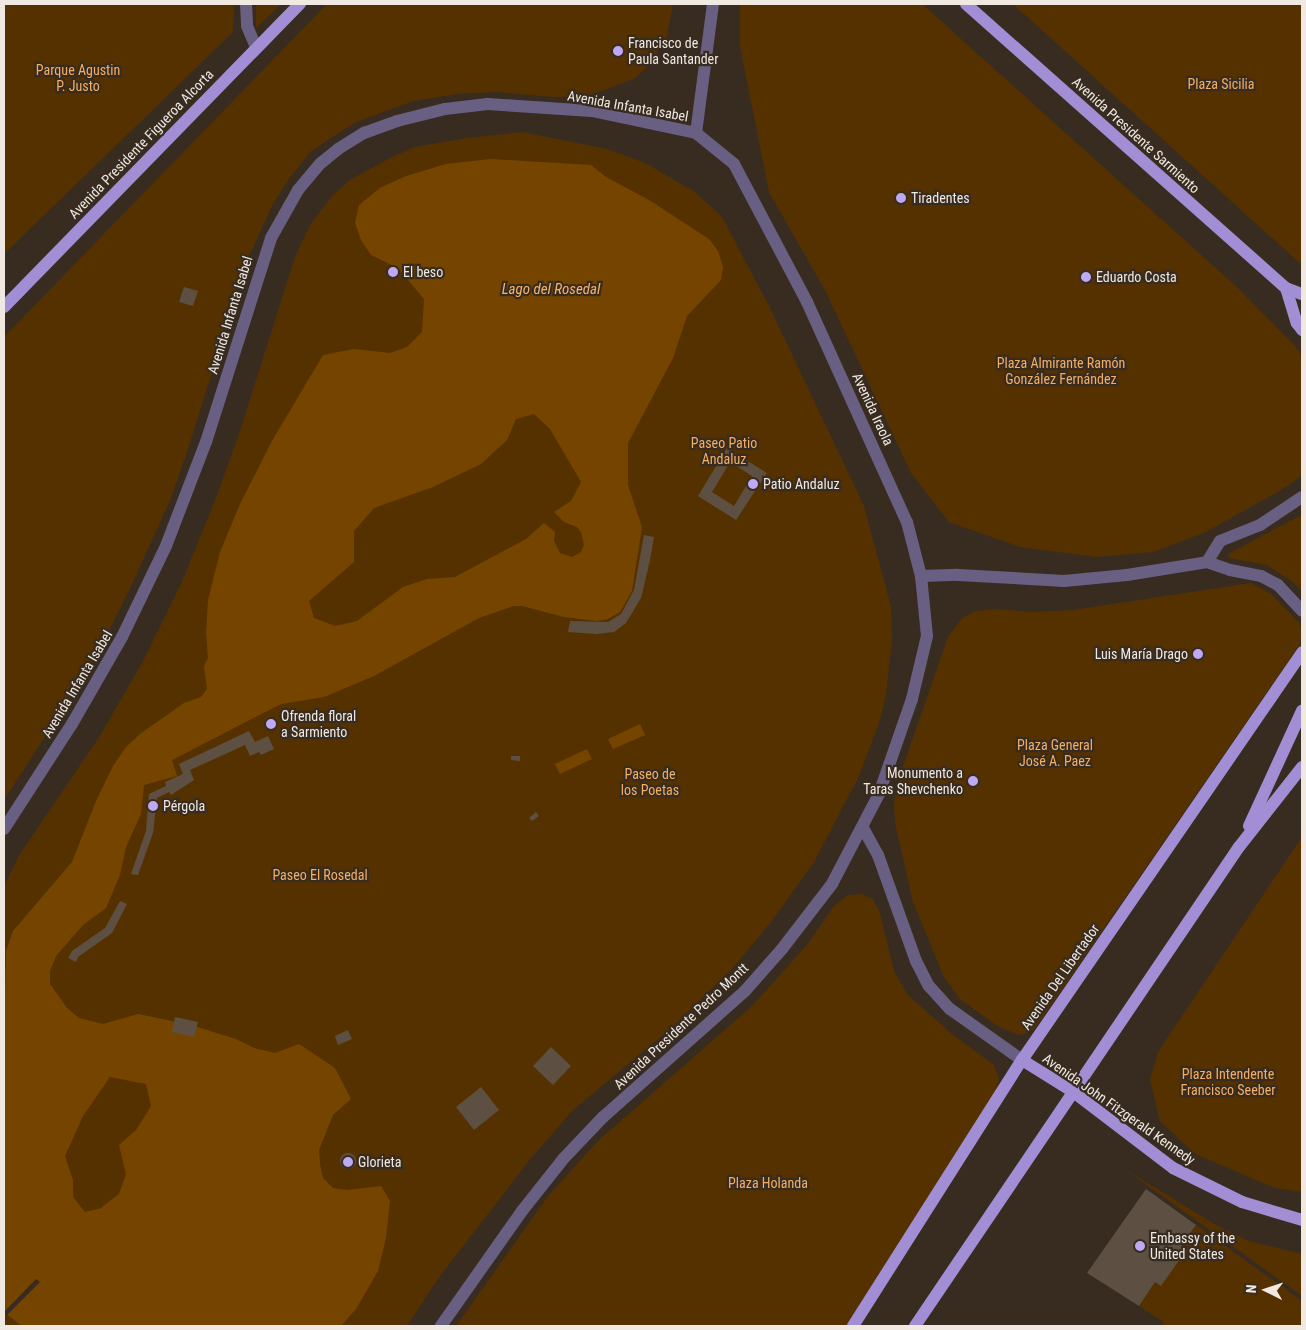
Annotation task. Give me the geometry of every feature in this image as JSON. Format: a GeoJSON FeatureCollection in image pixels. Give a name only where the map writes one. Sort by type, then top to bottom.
{"type":"FeatureCollection","features":[{"type":"Feature","properties":{"kind":"main road","name":"Avenida Presidente Figueroa Alcorta"},"geometry":{"type":"LineString","coordinates":[[4,307],[300,4]]}},
{"type":"Feature","properties":{"kind":"main road","name":"Avenida Presidente Sarmiento"},"geometry":{"type":"LineString","coordinates":[[966,4],[1286,288],[1302,294]]}},
{"type":"Feature","properties":{"kind":"main road"},"geometry":{"type":"LineString","coordinates":[[1286,288],[1297,323],[1302,330]]}},
{"type":"Feature","properties":{"kind":"main road","name":"Avenida Del Libertador"},"geometry":{"type":"LineString","coordinates":[[853,1326],[1022,1060],[1302,652]]}},
{"type":"Feature","properties":{"kind":"main road"},"geometry":{"type":"LineString","coordinates":[[1239,846],[1302,711]]}},
{"type":"Feature","properties":{"kind":"main road"},"geometry":{"type":"LineString","coordinates":[[915,1326],[1239,846],[1302,767]]}},
{"type":"Feature","properties":{"kind":"main road","name":"Avenida John Fitzgerald Kennedy"},"geometry":{"type":"LineString","coordinates":[[1022,1060],[1072,1091],[1173,1168],[1242,1202],[1302,1220]]}},
{"type":"Feature","properties":{"kind":"street"},"geometry":{"type":"LineString","coordinates":[[246,4],[247,26],[256,47]]}},
{"type":"Feature","properties":{"kind":"street"},"geometry":{"type":"LineString","coordinates":[[696,133],[713,4]]}},
{"type":"Feature","properties":{"kind":"street","name":"Avenida Infanta Isabel"},"geometry":{"type":"LineString","coordinates":[[4,829],[72,724],[118,645],[166,546],[206,442],[270,238],[298,190],[321,163],[338,149],[364,133],[397,121],[445,109],[481,105],[592,111],[696,133]]}},
{"type":"Feature","properties":{"kind":"street","name":"Avenida Iraola"},"geometry":{"type":"LineString","coordinates":[[696,133],[734,164],[783,253],[907,522],[921,576]]}},
{"type":"Feature","properties":{"kind":"street"},"geometry":{"type":"LineString","coordinates":[[1207,562],[1220,541],[1260,524],[1302,497]]}},
{"type":"Feature","properties":{"kind":"street"},"geometry":{"type":"LineString","coordinates":[[921,576],[968,576],[1064,581],[1128,575],[1207,562],[1230,570],[1261,576],[1278,585],[1302,611]]}},
{"type":"Feature","properties":{"kind":"street","name":"Avenida Presidente Pedro Montt"},"geometry":{"type":"LineString","coordinates":[[441,1326],[522,1211],[564,1158],[603,1117],[745,990],[782,949],[832,884],[863,828],[892,761],[912,699],[926,636],[921,576]]}},
{"type":"Feature","properties":{"kind":"street","name":"Avenida John Fitzgerald Kennedy"},"geometry":{"type":"LineString","coordinates":[[863,828],[884,870],[916,961],[928,986],[950,1009],[1022,1060]]}},
{"type":"Feature","properties":{"kind":"green space","name":"Parque Agustin P. Justo"},"geometry":{"type":"Polygon","coordinates":[[[4,4],[234,4],[233,32],[4,254],[4,4]]]}},
{"type":"Feature","properties":{"kind":"green space"},"geometry":{"type":"Polygon","coordinates":[[[256,4],[281,4],[256,28],[256,4]]]}},
{"type":"Feature","properties":{"kind":"green space"},"geometry":{"type":"Polygon","coordinates":[[[327,4],[673,4],[666,40],[648,66],[635,78],[621,84],[587,96],[554,97],[497,92],[457,94],[413,101],[354,123],[311,151],[288,180],[273,204],[248,258],[171,498],[134,580],[94,661],[4,800],[4,337],[327,4]]]}},
{"type":"Feature","properties":{"kind":"green space","name":"Plaza Almirante Ramón González Fernández"},"geometry":{"type":"Polygon","coordinates":[[[740,4],[922,4],[1239,289],[1295,346],[1302,356],[1302,475],[1288,486],[1206,532],[1153,552],[1096,557],[1020,547],[949,522],[911,473],[826,292],[769,192],[740,46],[740,4]]]}},
{"type":"Feature","properties":{"kind":"green space","name":"Plaza Sicilia"},"geometry":{"type":"Polygon","coordinates":[[[1013,4],[1302,4],[1302,265],[1013,4]]]}},
{"type":"Feature","properties":{"kind":"green space"},"geometry":{"type":"Polygon","coordinates":[[[523,132],[607,149],[645,163],[695,192],[722,217],[769,306],[864,506],[891,607],[892,640],[886,695],[880,720],[859,776],[814,862],[771,922],[731,970],[669,1030],[573,1110],[531,1158],[437,1280],[407,1326],[4,1326],[4,886],[20,854],[98,739],[142,663],[181,584],[214,503],[239,434],[295,257],[310,225],[332,196],[350,180],[392,157],[415,147],[467,138],[523,132]]]}},
{"type":"Feature","properties":{"kind":"green space"},"geometry":{"type":"Polygon","coordinates":[[[1302,515],[1302,591],[1293,582],[1267,565],[1229,558],[1228,554],[1302,515]]]}},
{"type":"Feature","properties":{"kind":"green space","name":"Plaza General José A. Paez"},"geometry":{"type":"Polygon","coordinates":[[[1251,583],[1271,594],[1299,623],[1302,629],[1300,644],[1035,1028],[1028,1033],[1018,1035],[996,1025],[960,999],[944,977],[913,902],[895,823],[894,803],[899,778],[948,637],[962,618],[975,611],[997,609],[1032,612],[1073,610],[1251,583]]]}},
{"type":"Feature","properties":{"kind":"green space","name":"Plaza Intendente Francisco Seeber"},"geometry":{"type":"Polygon","coordinates":[[[1302,837],[1302,1192],[1275,1188],[1195,1154],[1160,1121],[1150,1080],[1158,1052],[1302,837]]]}},
{"type":"Feature","properties":{"kind":"green space","name":"Plaza Holanda"},"geometry":{"type":"Polygon","coordinates":[[[862,894],[873,899],[880,913],[894,971],[908,995],[953,1035],[994,1065],[999,1079],[996,1091],[846,1326],[456,1326],[549,1195],[598,1141],[753,1005],[807,945],[834,906],[848,895],[862,894]]]}},
{"type":"Feature","properties":{"kind":"green space"},"geometry":{"type":"Polygon","coordinates":[[[1126,1170],[1216,1225],[1249,1241],[1302,1254],[1302,1296],[1126,1170]]]}},
{"type":"Feature","properties":{"kind":"green space"},"geometry":{"type":"Polygon","coordinates":[[[1196,1225],[1302,1301],[1302,1326],[1162,1326],[1164,1322],[1139,1306],[1155,1282],[1161,1286],[1181,1245],[1196,1225]]]}},
{"type":"Feature","properties":{"kind":"water","name":"Lago del Rosedal"},"geometry":{"type":"Polygon","coordinates":[[[490,159],[591,165],[606,177],[649,200],[709,239],[718,251],[723,267],[721,280],[687,316],[673,358],[628,443],[628,485],[642,527],[632,591],[620,612],[608,619],[596,621],[564,617],[522,606],[514,606],[479,618],[374,676],[324,697],[281,704],[172,760],[177,776],[144,785],[141,814],[126,847],[120,875],[106,908],[83,925],[56,956],[50,971],[50,984],[67,1008],[79,1018],[103,1024],[138,1014],[191,1025],[236,1039],[254,1048],[275,1053],[299,1044],[335,1068],[351,1099],[333,1115],[319,1150],[323,1178],[333,1188],[347,1190],[381,1186],[390,1201],[386,1238],[378,1271],[356,1309],[341,1326],[22,1326],[4,1312],[4,1022],[6,951],[13,931],[72,862],[96,801],[113,766],[126,747],[140,734],[184,703],[201,697],[207,689],[204,666],[208,658],[206,633],[208,600],[220,552],[240,504],[272,441],[323,355],[354,349],[390,353],[407,347],[422,332],[424,299],[398,268],[371,255],[361,240],[355,223],[359,205],[380,188],[406,176],[446,164],[490,159]],[[534,414],[516,419],[507,440],[481,464],[433,487],[374,508],[354,531],[354,562],[309,601],[314,618],[335,626],[357,621],[403,587],[427,579],[455,577],[526,539],[544,523],[555,532],[554,541],[560,553],[572,557],[581,552],[584,545],[581,532],[577,527],[564,522],[554,512],[571,501],[581,482],[550,429],[534,414]],[[110,1077],[83,1116],[65,1156],[73,1180],[73,1197],[85,1212],[101,1208],[119,1194],[126,1174],[119,1145],[136,1130],[151,1106],[146,1084],[110,1077]]]}},
{"type":"Feature","properties":{"kind":"water"},"geometry":{"type":"Polygon","coordinates":[[[640,724],[645,735],[613,749],[608,739],[640,724]]]}},
{"type":"Feature","properties":{"kind":"water"},"geometry":{"type":"Polygon","coordinates":[[[587,749],[592,759],[560,774],[555,764],[587,749]]]}},
{"type":"Feature","properties":{"kind":"pier"},"geometry":{"type":"Polygon","coordinates":[[[36,1279],[40,1282],[7,1315],[4,1312],[36,1279]]]}},
{"type":"Feature","properties":{"kind":"building"},"geometry":{"type":"Polygon","coordinates":[[[184,287],[198,291],[193,306],[179,302],[184,287]]]}},
{"type":"Feature","properties":{"kind":"building","name":"Patio Andaluz"},"geometry":{"type":"Polygon","coordinates":[[[727,448],[767,473],[736,520],[698,496],[727,448]],[[730,462],[712,492],[734,506],[752,476],[730,462]]]}},
{"type":"Feature","properties":{"kind":"building"},"geometry":{"type":"Polygon","coordinates":[[[644,535],[654,537],[650,560],[641,598],[626,623],[614,632],[597,634],[568,632],[570,621],[608,622],[621,614],[634,590],[644,535]]]}},
{"type":"Feature","properties":{"kind":"building","name":"Pérgola"},"geometry":{"type":"Polygon","coordinates":[[[249,731],[255,742],[268,736],[274,749],[261,755],[259,752],[250,756],[245,745],[190,770],[194,780],[171,795],[169,792],[157,798],[153,833],[138,875],[131,874],[146,831],[149,794],[166,786],[165,782],[183,774],[179,764],[249,731]]]}},
{"type":"Feature","properties":{"kind":"building"},"geometry":{"type":"Polygon","coordinates":[[[511,756],[520,756],[520,761],[511,760],[511,756]]]}},
{"type":"Feature","properties":{"kind":"building"},"geometry":{"type":"Polygon","coordinates":[[[536,812],[539,816],[532,821],[529,818],[536,812]]]}},
{"type":"Feature","properties":{"kind":"building"},"geometry":{"type":"Polygon","coordinates":[[[120,901],[127,904],[112,933],[78,957],[76,962],[68,958],[72,951],[105,928],[120,901]]]}},
{"type":"Feature","properties":{"kind":"building"},"geometry":{"type":"Polygon","coordinates":[[[175,1017],[198,1022],[194,1037],[172,1032],[175,1017]]]}},
{"type":"Feature","properties":{"kind":"building"},"geometry":{"type":"Polygon","coordinates":[[[348,1030],[352,1039],[338,1045],[335,1036],[348,1030]]]}},
{"type":"Feature","properties":{"kind":"building"},"geometry":{"type":"Polygon","coordinates":[[[551,1047],[571,1066],[553,1085],[533,1066],[551,1047]]]}},
{"type":"Feature","properties":{"kind":"building"},"geometry":{"type":"Polygon","coordinates":[[[481,1087],[499,1110],[474,1130],[456,1107],[481,1087]]]}},
{"type":"Feature","properties":{"kind":"building","name":"Glorieta"},"geometry":{"type":"Polygon","coordinates":[[[345,1153],[351,1153],[356,1158],[354,1167],[345,1169],[340,1164],[340,1158],[345,1153]]]}},
{"type":"Feature","properties":{"kind":"building"},"geometry":{"type":"Polygon","coordinates":[[[1146,1189],[1196,1225],[1181,1245],[1187,1249],[1161,1286],[1155,1282],[1139,1306],[1087,1273],[1146,1189]]]}},
{"type":"Feature","properties":{"kind":"place","name":"Francisco de Paula Santander"},"geometry":{"type":"Point","coordinates":[618,51]}},
{"type":"Feature","properties":{"kind":"place","name":"Tiradentes"},"geometry":{"type":"Point","coordinates":[901,198]}},
{"type":"Feature","properties":{"kind":"place","name":"El beso"},"geometry":{"type":"Point","coordinates":[393,272]}},
{"type":"Feature","properties":{"kind":"place","name":"Eduardo Costa"},"geometry":{"type":"Point","coordinates":[1086,277]}},
{"type":"Feature","properties":{"kind":"place","name":"Patio Andaluz"},"geometry":{"type":"Point","coordinates":[753,484]}},
{"type":"Feature","properties":{"kind":"place","name":"Luis María Drago"},"geometry":{"type":"Point","coordinates":[1198,654]}},
{"type":"Feature","properties":{"kind":"place","name":"Ofrenda floral a Sarmiento"},"geometry":{"type":"Point","coordinates":[271,724]}},
{"type":"Feature","properties":{"kind":"place","name":"Monumento a Taras Shevchenko"},"geometry":{"type":"Point","coordinates":[973,781]}},
{"type":"Feature","properties":{"kind":"place","name":"Pérgola"},"geometry":{"type":"Point","coordinates":[153,806]}},
{"type":"Feature","properties":{"kind":"place","name":"Glorieta"},"geometry":{"type":"Point","coordinates":[348,1162]}},
{"type":"Feature","properties":{"kind":"place","name":"Embassy of the United States"},"geometry":{"type":"Point","coordinates":[1140,1246]}},
{"type":"Feature","properties":{"kind":"park label","name":"Paseo Patio Andaluz"},"geometry":{"type":"Point","coordinates":[724,452]}},
{"type":"Feature","properties":{"kind":"park label","name":"Paseo de los Poetas"},"geometry":{"type":"Point","coordinates":[650,782]}},
{"type":"Feature","properties":{"kind":"park label","name":"Paseo El Rosedal"},"geometry":{"type":"Point","coordinates":[320,875]}}]}
